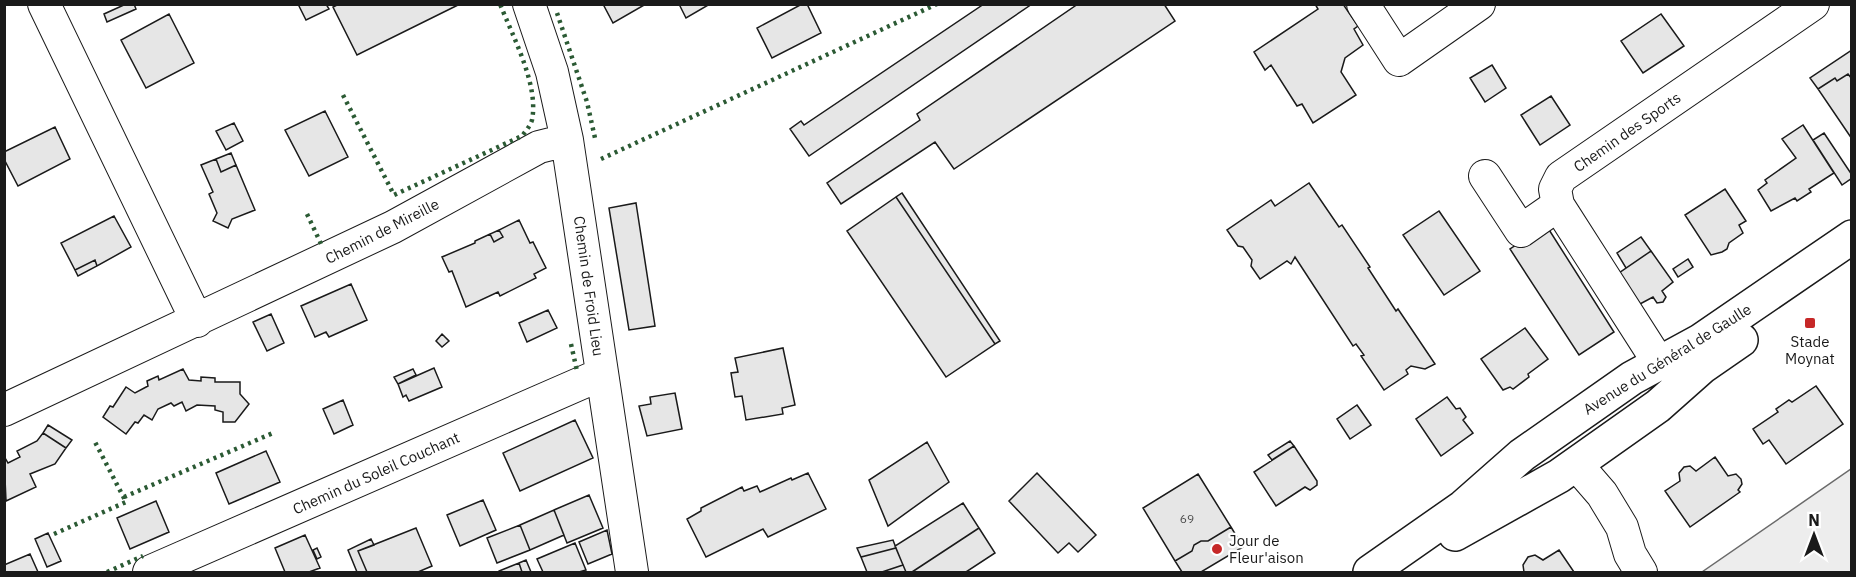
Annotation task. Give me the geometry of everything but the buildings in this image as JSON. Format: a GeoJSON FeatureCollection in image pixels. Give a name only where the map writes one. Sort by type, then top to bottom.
{"type":"FeatureCollection","features":[{"type":"Feature","properties":{"kind":"main road","name":"Avenue du Général de Gaulle"},"geometry":{"type":"LineString","coordinates":[[1370,573],[1463,507],[1522,455],[1554,432],[1632,378],[1700,341],[1851,237]]}},
{"type":"Feature","properties":{"kind":"main road","name":"Avenue du Général de Gaulle"},"geometry":{"type":"LineString","coordinates":[[1400,573],[1474,522],[1536,490],[1576,464],[1658,406],[1702,367],[1851,264]]}},
{"type":"Feature","properties":{"kind":"main road"},"geometry":{"type":"LineString","coordinates":[[1604,398],[1625,429]]}},
{"type":"Feature","properties":{"kind":"main road"},"geometry":{"type":"LineString","coordinates":[[1554,432],[1576,464]]}},
{"type":"Feature","properties":{"kind":"street"},"geometry":{"type":"LineString","coordinates":[[44,4],[197,321]]}},
{"type":"Feature","properties":{"kind":"street","name":"Chemin de Froid Lieu"},"geometry":{"type":"LineString","coordinates":[[529,4],[552,72],[567,140],[632,573]]}},
{"type":"Feature","properties":{"kind":"street"},"geometry":{"type":"LineString","coordinates":[[1363,4],[1399,60],[1479,4]]}},
{"type":"Feature","properties":{"kind":"street","name":"Chemin des Sports"},"geometry":{"type":"LineString","coordinates":[[1558,205],[1555,189],[1561,177],[1813,4]]}},
{"type":"Feature","properties":{"kind":"street","name":"Chemin de Mireille"},"geometry":{"type":"LineString","coordinates":[[4,410],[393,227],[538,147],[567,140]]}},
{"type":"Feature","properties":{"kind":"street"},"geometry":{"type":"LineString","coordinates":[[1485,176],[1521,231],[1558,205],[1659,363]]}},
{"type":"Feature","properties":{"kind":"street","name":"Chemin du Soleil Couchant"},"geometry":{"type":"LineString","coordinates":[[149,573],[602,374]]}},
{"type":"Feature","properties":{"kind":"street"},"geometry":{"type":"LineString","coordinates":[[1576,464],[1602,494],[1622,527],[1630,554],[1641,573]]}},
{"type":"Feature","properties":{"kind":"shaded area"},"geometry":{"type":"Polygon","coordinates":[[[1851,469],[1851,572],[1702,572],[1851,469]]]}},
{"type":"Feature","properties":{"kind":"hedge"},"geometry":{"type":"LineString","coordinates":[[343,95],[394,195],[522,136],[532,120],[532,92],[524,61],[500,4]]}},
{"type":"Feature","properties":{"kind":"hedge"},"geometry":{"type":"LineString","coordinates":[[601,159],[937,4]]}},
{"type":"Feature","properties":{"kind":"hedge"},"geometry":{"type":"LineString","coordinates":[[557,13],[587,102],[595,138]]}},
{"type":"Feature","properties":{"kind":"hedge"},"geometry":{"type":"LineString","coordinates":[[307,214],[323,248]]}},
{"type":"Feature","properties":{"kind":"hedge"},"geometry":{"type":"LineString","coordinates":[[571,344],[577,371],[575,372]]}},
{"type":"Feature","properties":{"kind":"hedge"},"geometry":{"type":"LineString","coordinates":[[124,497],[273,433]]}},
{"type":"Feature","properties":{"kind":"hedge"},"geometry":{"type":"LineString","coordinates":[[54,534],[126,502],[95,442]]}},
{"type":"Feature","properties":{"kind":"hedge"},"geometry":{"type":"LineString","coordinates":[[107,572],[143,556]]}},
{"type":"Feature","properties":{"kind":"place","name":"Stade Moynat"},"geometry":{"type":"Point","coordinates":[1810,323]}},
{"type":"Feature","properties":{"kind":"place","name":"Jour de Fleur'aison"},"geometry":{"type":"Point","coordinates":[1217,549]}}]}
